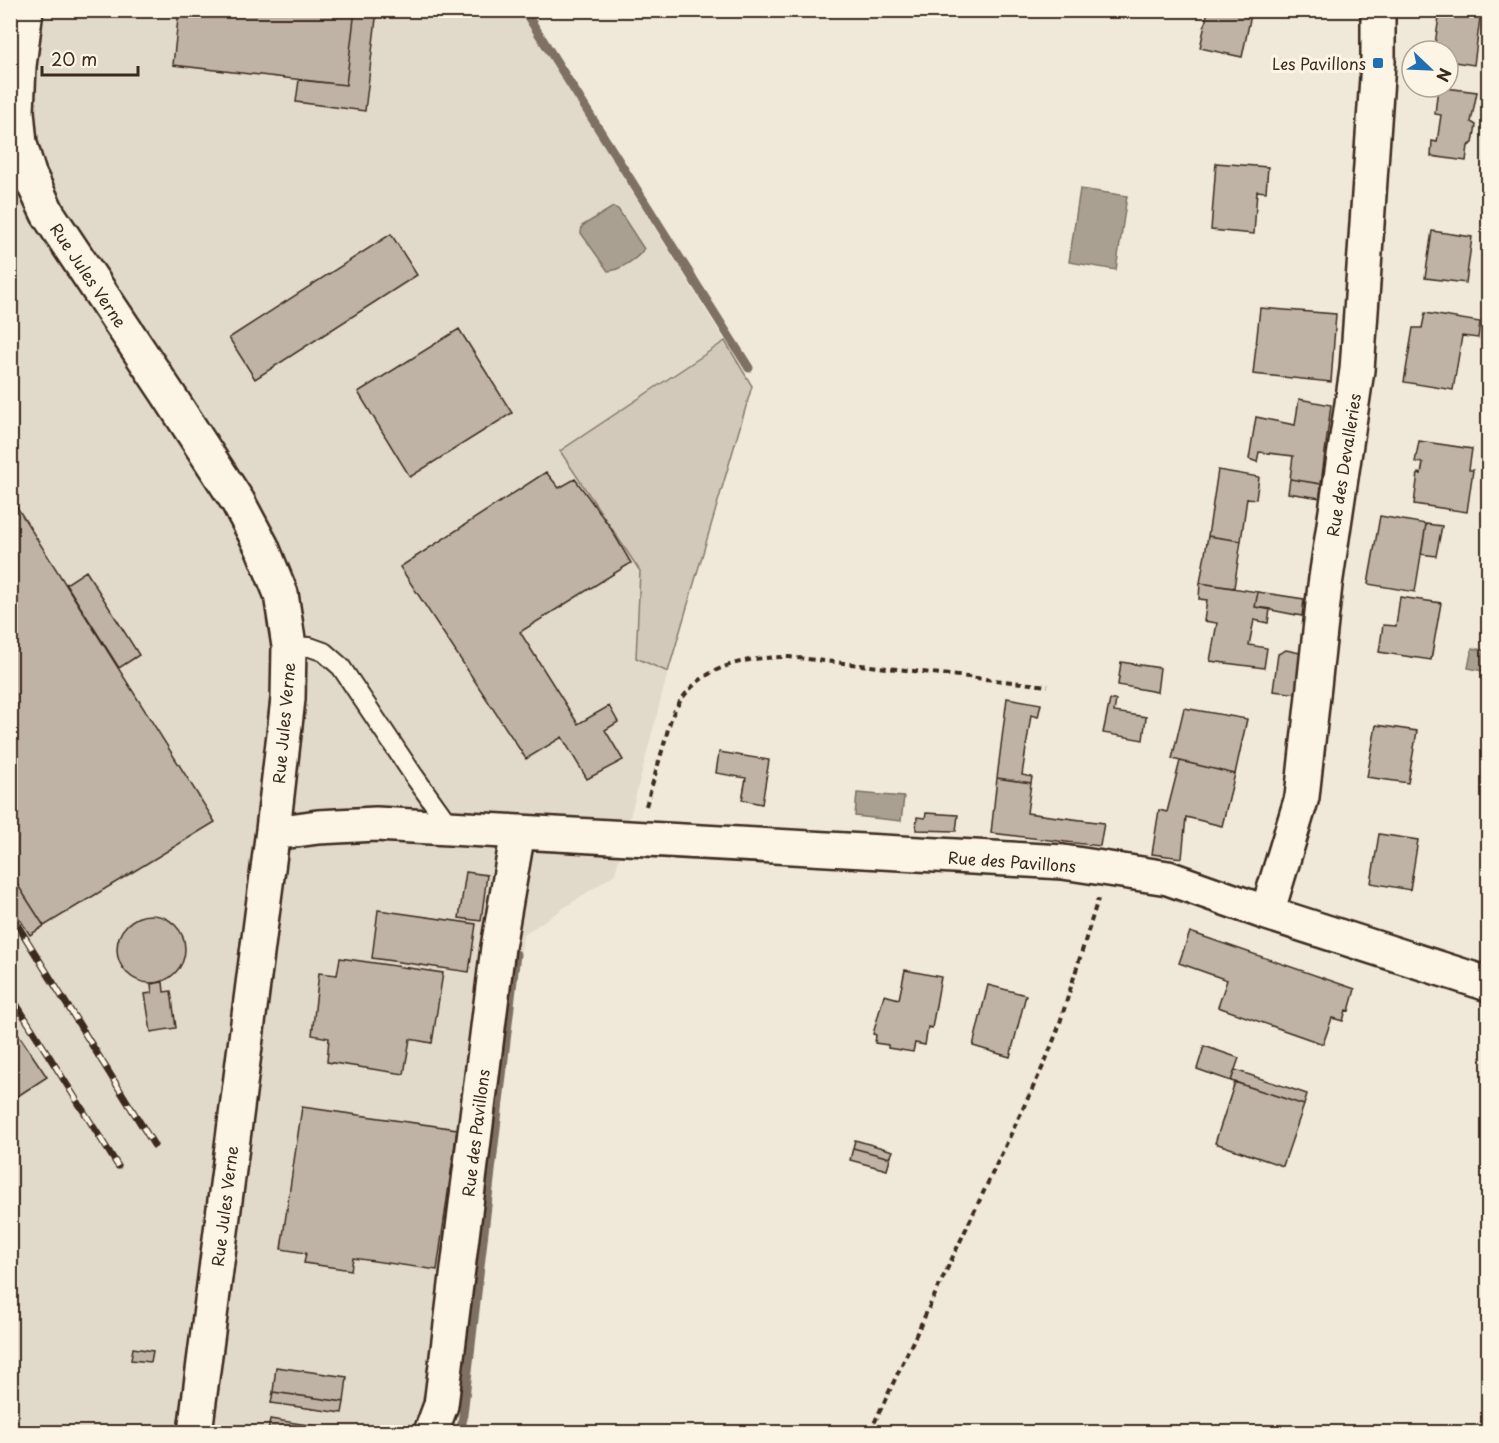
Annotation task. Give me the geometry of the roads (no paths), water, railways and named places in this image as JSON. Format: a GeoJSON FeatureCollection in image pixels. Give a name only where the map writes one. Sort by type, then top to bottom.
{"type":"FeatureCollection","features":[{"type":"Feature","properties":{"kind":"street","name":"Rue Jules Verne"},"geometry":{"type":"LineString","coordinates":[[26,10],[19,66],[17,111],[20,144],[29,174],[48,214],[238,502],[262,547],[281,594],[289,646],[288,699],[273,830],[195,1432]]}},
{"type":"Feature","properties":{"kind":"street","name":"Rue des Devalleries"},"geometry":{"type":"LineString","coordinates":[[1267,912],[1302,796],[1325,585],[1357,370],[1378,63],[1378,10]]}},
{"type":"Feature","properties":{"kind":"street","name":"Rue des Pavillons"},"geometry":{"type":"LineString","coordinates":[[273,830],[289,831],[376,824],[1063,862],[1168,878],[1488,984]]}},
{"type":"Feature","properties":{"kind":"street","name":"Rue des Pavillons"},"geometry":{"type":"LineString","coordinates":[[432,1432],[441,1405],[498,947],[518,832]]}},
{"type":"Feature","properties":{"kind":"lane"},"geometry":{"type":"LineString","coordinates":[[289,646],[310,647],[324,652],[340,667],[451,828]]}},
{"type":"Feature","properties":{"kind":"waterway"},"geometry":{"type":"LineString","coordinates":[[524,10],[749,368]]}},
{"type":"Feature","properties":{"kind":"waterway"},"geometry":{"type":"LineString","coordinates":[[461,1432],[516,954]]}},
{"type":"Feature","properties":{"kind":"railway"},"geometry":{"type":"LineString","coordinates":[[10,913],[154,1145]]}},
{"type":"Feature","properties":{"kind":"railway"},"geometry":{"type":"LineString","coordinates":[[10,994],[118,1166]]}},
{"type":"Feature","properties":{"kind":"place","name":"Les Pavillons"},"geometry":{"type":"Point","coordinates":[1378,63]}}]}
